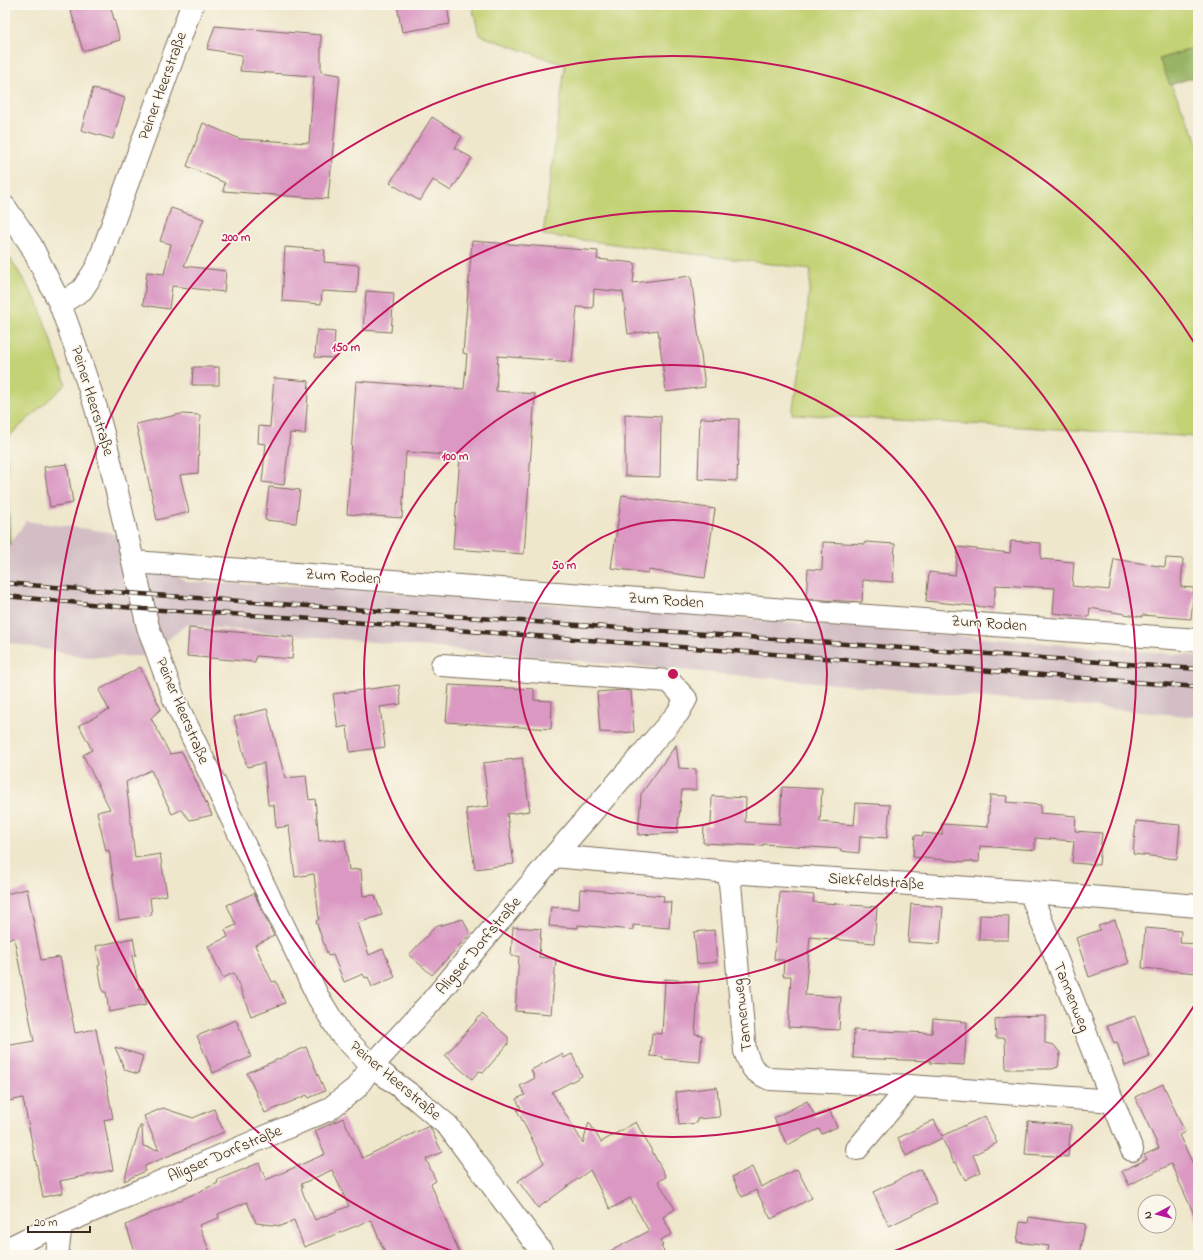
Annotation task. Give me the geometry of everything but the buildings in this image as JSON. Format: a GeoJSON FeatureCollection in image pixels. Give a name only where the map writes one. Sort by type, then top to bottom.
{"type":"FeatureCollection","features":[{"type":"Feature","properties":{"kind":"street","name":"Peiner Heerstraße"},"geometry":{"type":"LineString","coordinates":[[192,5],[97,268],[82,290],[60,304],[96,408],[107,448],[148,627],[174,700],[318,997],[340,1033],[372,1066],[415,1098],[448,1126],[544,1255]]}},
{"type":"Feature","properties":{"kind":"street"},"geometry":{"type":"LineString","coordinates":[[5,207],[31,245],[60,304]]}},
{"type":"Feature","properties":{"kind":"street","name":"Zum Roden"},"geometry":{"type":"LineString","coordinates":[[134,562],[1198,640]]}},
{"type":"Feature","properties":{"kind":"street","name":"Aligser Dorfstraße"},"geometry":{"type":"LineString","coordinates":[[5,1250],[328,1110],[356,1088],[372,1066],[431,1002],[554,856],[678,713],[686,699],[669,680],[442,665]]}},
{"type":"Feature","properties":{"kind":"street","name":"Siekfeldstraße"},"geometry":{"type":"LineString","coordinates":[[554,856],[728,872],[1030,892],[1198,906]]}},
{"type":"Feature","properties":{"kind":"street","name":"Tannenweg"},"geometry":{"type":"LineString","coordinates":[[728,872],[745,1051],[749,1063],[758,1074],[770,1079],[910,1086],[1113,1101]]}},
{"type":"Feature","properties":{"kind":"street","name":"Tannenweg"},"geometry":{"type":"LineString","coordinates":[[1030,892],[1132,1150]]}},
{"type":"Feature","properties":{"kind":"street"},"geometry":{"type":"LineString","coordinates":[[858,1149],[910,1086]]}},
{"type":"Feature","properties":{"kind":"street"},"geometry":{"type":"LineString","coordinates":[[57,1255],[61,1225]]}},
{"type":"Feature","properties":{"kind":"shaded area"},"geometry":{"type":"Polygon","coordinates":[[[26,521],[110,532],[187,582],[323,587],[829,625],[1198,656],[1198,717],[186,625],[148,656],[86,657],[5,642],[5,544],[10,544],[26,521]]]}},
{"type":"Feature","properties":{"kind":"green space"},"geometry":{"type":"Polygon","coordinates":[[[472,5],[1198,5],[1198,47],[1159,59],[1198,142],[1198,437],[792,414],[806,326],[811,269],[543,235],[565,65],[479,35],[472,5]]]}},
{"type":"Feature","properties":{"kind":"green space"},"geometry":{"type":"Polygon","coordinates":[[[1198,47],[1198,76],[1170,85],[1159,59],[1198,47]]]}},
{"type":"Feature","properties":{"kind":"green space"},"geometry":{"type":"Polygon","coordinates":[[[5,250],[38,303],[66,384],[5,440],[5,250]]]}},
{"type":"Feature","properties":{"kind":"green space"},"geometry":{"type":"Polygon","coordinates":[[[6,440],[10,544],[5,544],[6,440]]]}},
{"type":"Feature","properties":{"kind":"railway"},"geometry":{"type":"LineString","coordinates":[[5,583],[1198,669]]}},
{"type":"Feature","properties":{"kind":"railway"},"geometry":{"type":"LineString","coordinates":[[5,596],[144,609],[299,618],[1198,687]]}}]}
